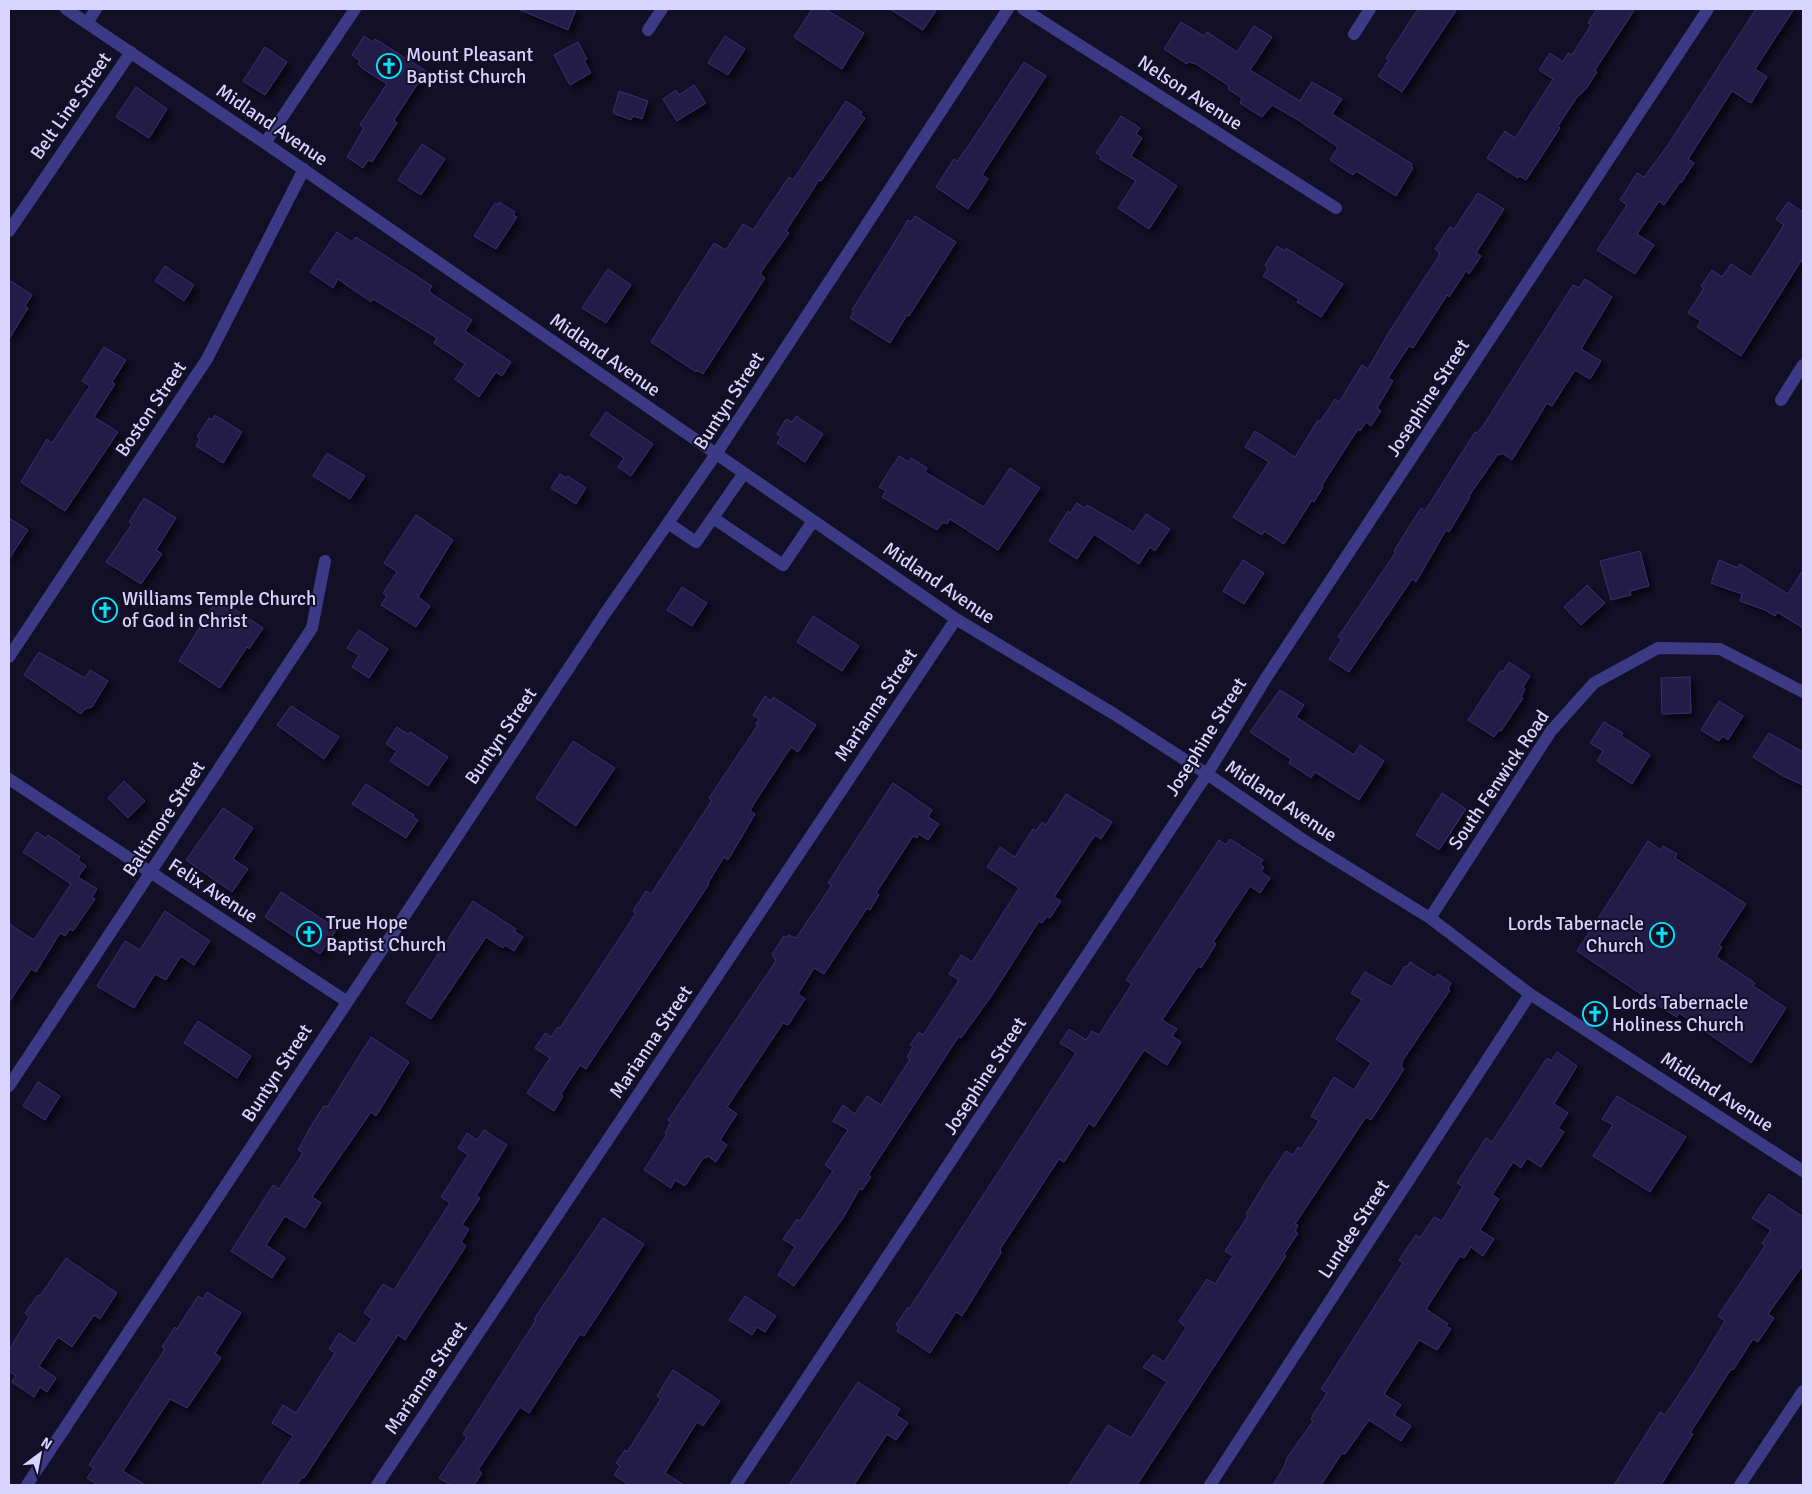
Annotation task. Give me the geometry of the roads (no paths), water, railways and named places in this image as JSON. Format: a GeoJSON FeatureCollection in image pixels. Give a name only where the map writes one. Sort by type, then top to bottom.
{"type":"FeatureCollection","features":[{"type":"Feature","properties":{"kind":"street","name":"Midland Avenue"},"geometry":{"type":"LineString","coordinates":[[66,9],[304,169],[956,619],[1207,774],[1302,839],[1430,918],[1530,994],[1803,1170]]}},
{"type":"Feature","properties":{"kind":"street"},"geometry":{"type":"LineString","coordinates":[[87,22],[96,9]]}},
{"type":"Feature","properties":{"kind":"street"},"geometry":{"type":"LineString","coordinates":[[265,143],[355,9]]}},
{"type":"Feature","properties":{"kind":"street"},"geometry":{"type":"LineString","coordinates":[[648,30],[662,9]]}},
{"type":"Feature","properties":{"kind":"street","name":"Buntyn Street"},"geometry":{"type":"LineString","coordinates":[[27,1485],[604,615],[716,454],[1008,9]]}},
{"type":"Feature","properties":{"kind":"street","name":"Nelson Avenue"},"geometry":{"type":"LineString","coordinates":[[1023,9],[1336,208]]}},
{"type":"Feature","properties":{"kind":"street"},"geometry":{"type":"LineString","coordinates":[[1354,34],[1370,9]]}},
{"type":"Feature","properties":{"kind":"street","name":"Josephine Street"},"geometry":{"type":"LineString","coordinates":[[736,1485],[1207,774],[1266,678],[1708,9]]}},
{"type":"Feature","properties":{"kind":"street","name":"Belt Line Street"},"geometry":{"type":"LineString","coordinates":[[9,231],[13,216],[131,52]]}},
{"type":"Feature","properties":{"kind":"street","name":"Boston Street"},"geometry":{"type":"LineString","coordinates":[[9,657],[207,359],[304,169]]}},
{"type":"Feature","properties":{"kind":"street"},"geometry":{"type":"LineString","coordinates":[[1781,400],[1803,365]]}},
{"type":"Feature","properties":{"kind":"street"},"geometry":{"type":"LineString","coordinates":[[668,524],[696,542],[744,473]]}},
{"type":"Feature","properties":{"kind":"street"},"geometry":{"type":"LineString","coordinates":[[713,518],[784,565],[814,521]]}},
{"type":"Feature","properties":{"kind":"street","name":"Baltimore Street"},"geometry":{"type":"LineString","coordinates":[[9,1086],[152,873],[312,628],[325,561]]}},
{"type":"Feature","properties":{"kind":"street","name":"Marianna Street"},"geometry":{"type":"LineString","coordinates":[[378,1485],[956,619]]}},
{"type":"Feature","properties":{"kind":"street","name":"South Fenwick Road"},"geometry":{"type":"LineString","coordinates":[[1430,918],[1551,731],[1594,683],[1658,648],[1720,649],[1803,692]]}},
{"type":"Feature","properties":{"kind":"street","name":"Felix Avenue"},"geometry":{"type":"LineString","coordinates":[[9,779],[346,1002]]}},
{"type":"Feature","properties":{"kind":"street","name":"Lundee Street"},"geometry":{"type":"LineString","coordinates":[[1210,1485],[1530,994]]}},
{"type":"Feature","properties":{"kind":"street"},"geometry":{"type":"LineString","coordinates":[[1740,1485],[1803,1391]]}},
{"type":"Feature","properties":{"kind":"place","name":"Mount Pleasant Baptist Church"},"geometry":{"type":"Point","coordinates":[389,66]}},
{"type":"Feature","properties":{"kind":"place","name":"Williams Temple Church of God in Christ"},"geometry":{"type":"Point","coordinates":[105,610]}},
{"type":"Feature","properties":{"kind":"place","name":"True Hope Baptist Church"},"geometry":{"type":"Point","coordinates":[309,934]}},
{"type":"Feature","properties":{"kind":"place","name":"Lords Tabernacle Church"},"geometry":{"type":"Point","coordinates":[1662,935]}},
{"type":"Feature","properties":{"kind":"place","name":"Lords Tabernacle Holiness Church"},"geometry":{"type":"Point","coordinates":[1595,1014]}}]}
